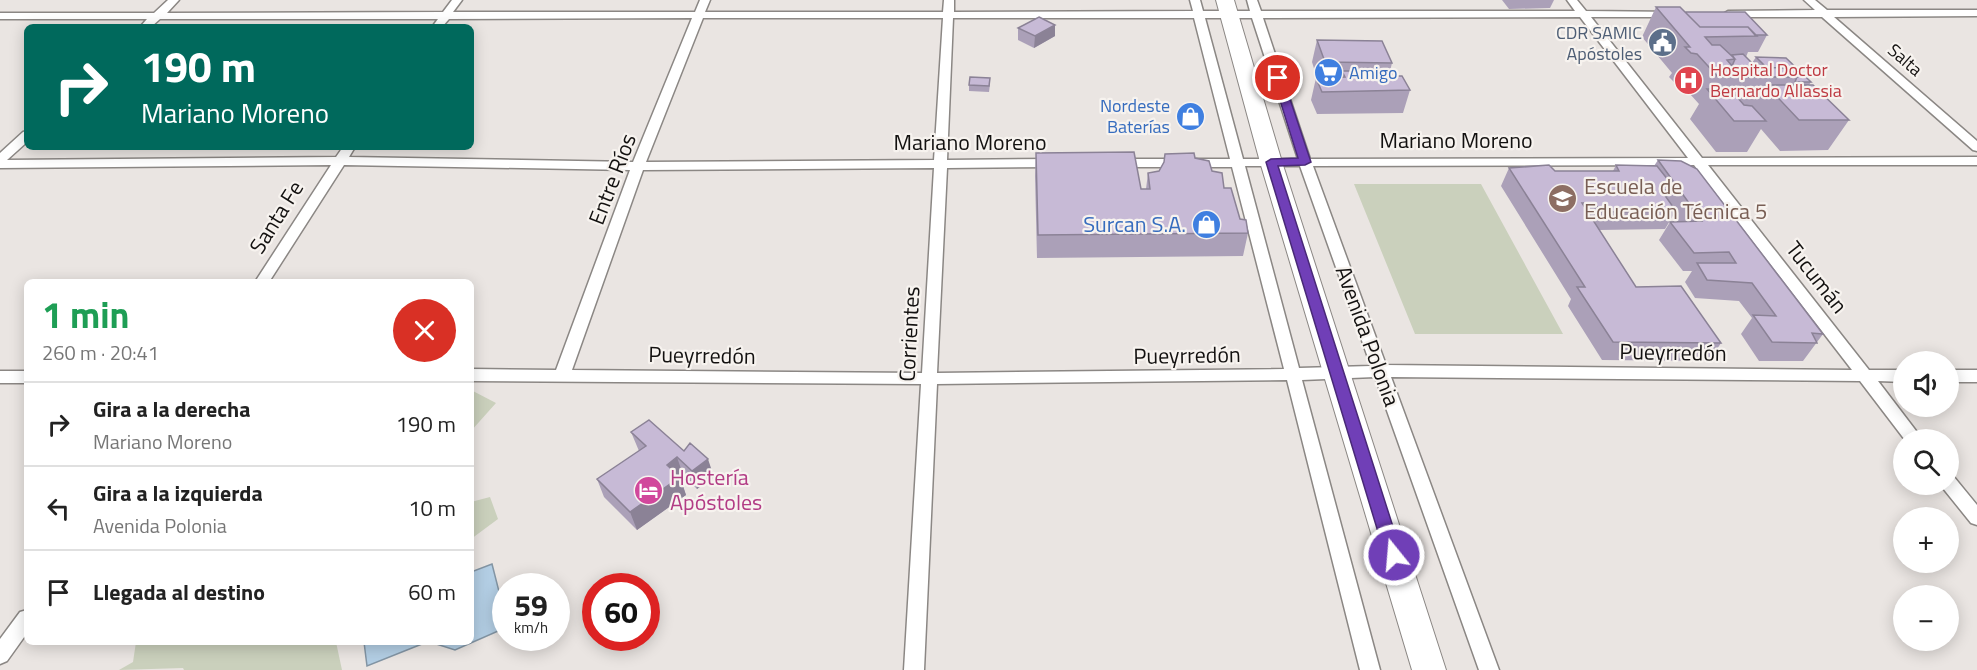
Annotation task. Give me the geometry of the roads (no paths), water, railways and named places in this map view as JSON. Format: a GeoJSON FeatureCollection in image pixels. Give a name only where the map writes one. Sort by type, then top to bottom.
{"type":"FeatureCollection","features":[{"type":"Feature","properties":{"kind":"main road","name":"Avenida Polonia"},"geometry":{"type":"LineString","coordinates":[[1228,7],[1271,162],[1429,670]]}},
{"type":"Feature","properties":{"kind":"street"},"geometry":{"type":"LineString","coordinates":[[148,24],[174,0]]}},
{"type":"Feature","properties":{"kind":"street"},"geometry":{"type":"LineString","coordinates":[[439,24],[457,0]]}},
{"type":"Feature","properties":{"kind":"street","name":"Entre Ríos"},"geometry":{"type":"LineString","coordinates":[[562,375],[638,166],[705,0]]}},
{"type":"Feature","properties":{"kind":"street","name":"Avenida Polonia"},"geometry":{"type":"LineString","coordinates":[[1252,0],[1305,162],[1489,670]]}},
{"type":"Feature","properties":{"kind":"street","name":"Tucumán"},"geometry":{"type":"LineString","coordinates":[[1572,0],[1907,429]]}},
{"type":"Feature","properties":{"kind":"street","name":"Salta"},"geometry":{"type":"LineString","coordinates":[[1809,0],[1977,147]]}},
{"type":"Feature","properties":{"kind":"street"},"geometry":{"type":"LineString","coordinates":[[0,16],[447,14],[698,16],[948,8],[1197,7],[1228,7],[1258,15],[1692,14]]}},
{"type":"Feature","properties":{"kind":"street"},"geometry":{"type":"LineString","coordinates":[[1197,7],[1370,670]]}},
{"type":"Feature","properties":{"kind":"street","name":"Corrientes"},"geometry":{"type":"LineString","coordinates":[[914,670],[948,8]]}},
{"type":"Feature","properties":{"kind":"street"},"geometry":{"type":"LineString","coordinates":[[1716,14],[1977,13]]}},
{"type":"Feature","properties":{"kind":"street"},"geometry":{"type":"LineString","coordinates":[[0,162],[24,138]]}},
{"type":"Feature","properties":{"kind":"street","name":"Santa Fe"},"geometry":{"type":"LineString","coordinates":[[264,279],[347,150]]}},
{"type":"Feature","properties":{"kind":"street","name":"Mariano Moreno"},"geometry":{"type":"LineString","coordinates":[[0,162],[339,161],[638,166],[1071,163]]}},
{"type":"Feature","properties":{"kind":"street","name":"Mariano Moreno"},"geometry":{"type":"LineString","coordinates":[[1107,163],[1977,161]]}},
{"type":"Feature","properties":{"kind":"street","name":"Pueyrredón"},"geometry":{"type":"LineString","coordinates":[[474,375],[929,380],[1293,376],[1380,371],[1893,376]]}},
{"type":"Feature","properties":{"kind":"street"},"geometry":{"type":"LineString","coordinates":[[1959,376],[1977,376]]}},
{"type":"Feature","properties":{"kind":"street"},"geometry":{"type":"LineString","coordinates":[[0,377],[24,377]]}},
{"type":"Feature","properties":{"kind":"street"},"geometry":{"type":"LineString","coordinates":[[1958,495],[1977,518]]}},
{"type":"Feature","properties":{"kind":"street"},"geometry":{"type":"LineString","coordinates":[[0,655],[24,622]]}},
{"type":"Feature","properties":{"kind":"water"},"geometry":{"type":"Polygon","coordinates":[[[492,564],[494,573],[492,573],[492,634],[474,642],[474,571],[492,564]]]}},
{"type":"Feature","properties":{"kind":"water"},"geometry":{"type":"Polygon","coordinates":[[[364,645],[420,645],[367,666],[364,645]]]}},
{"type":"Feature","properties":{"kind":"water"},"geometry":{"type":"Polygon","coordinates":[[[439,645],[466,645],[455,650],[439,645]]]}},
{"type":"Feature","properties":{"kind":"place","name":"CDR SAMIC Apóstoles"},"geometry":{"type":"Point","coordinates":[1663,43]}},
{"type":"Feature","properties":{"kind":"place","name":"Amigo"},"geometry":{"type":"Point","coordinates":[1328,73]}},
{"type":"Feature","properties":{"kind":"place","name":"Hospital Doctor Bernardo Allassia"},"geometry":{"type":"Point","coordinates":[1689,80]}},
{"type":"Feature","properties":{"kind":"place","name":"Nordeste Baterías"},"geometry":{"type":"Point","coordinates":[1191,116]}},
{"type":"Feature","properties":{"kind":"place","name":"Escuela de Educación Técnica 5"},"geometry":{"type":"Point","coordinates":[1563,199]}},
{"type":"Feature","properties":{"kind":"place","name":"Surcan S.A."},"geometry":{"type":"Point","coordinates":[1207,224]}},
{"type":"Feature","properties":{"kind":"place","name":"Hostería Apóstoles"},"geometry":{"type":"Point","coordinates":[649,490]}}]}
